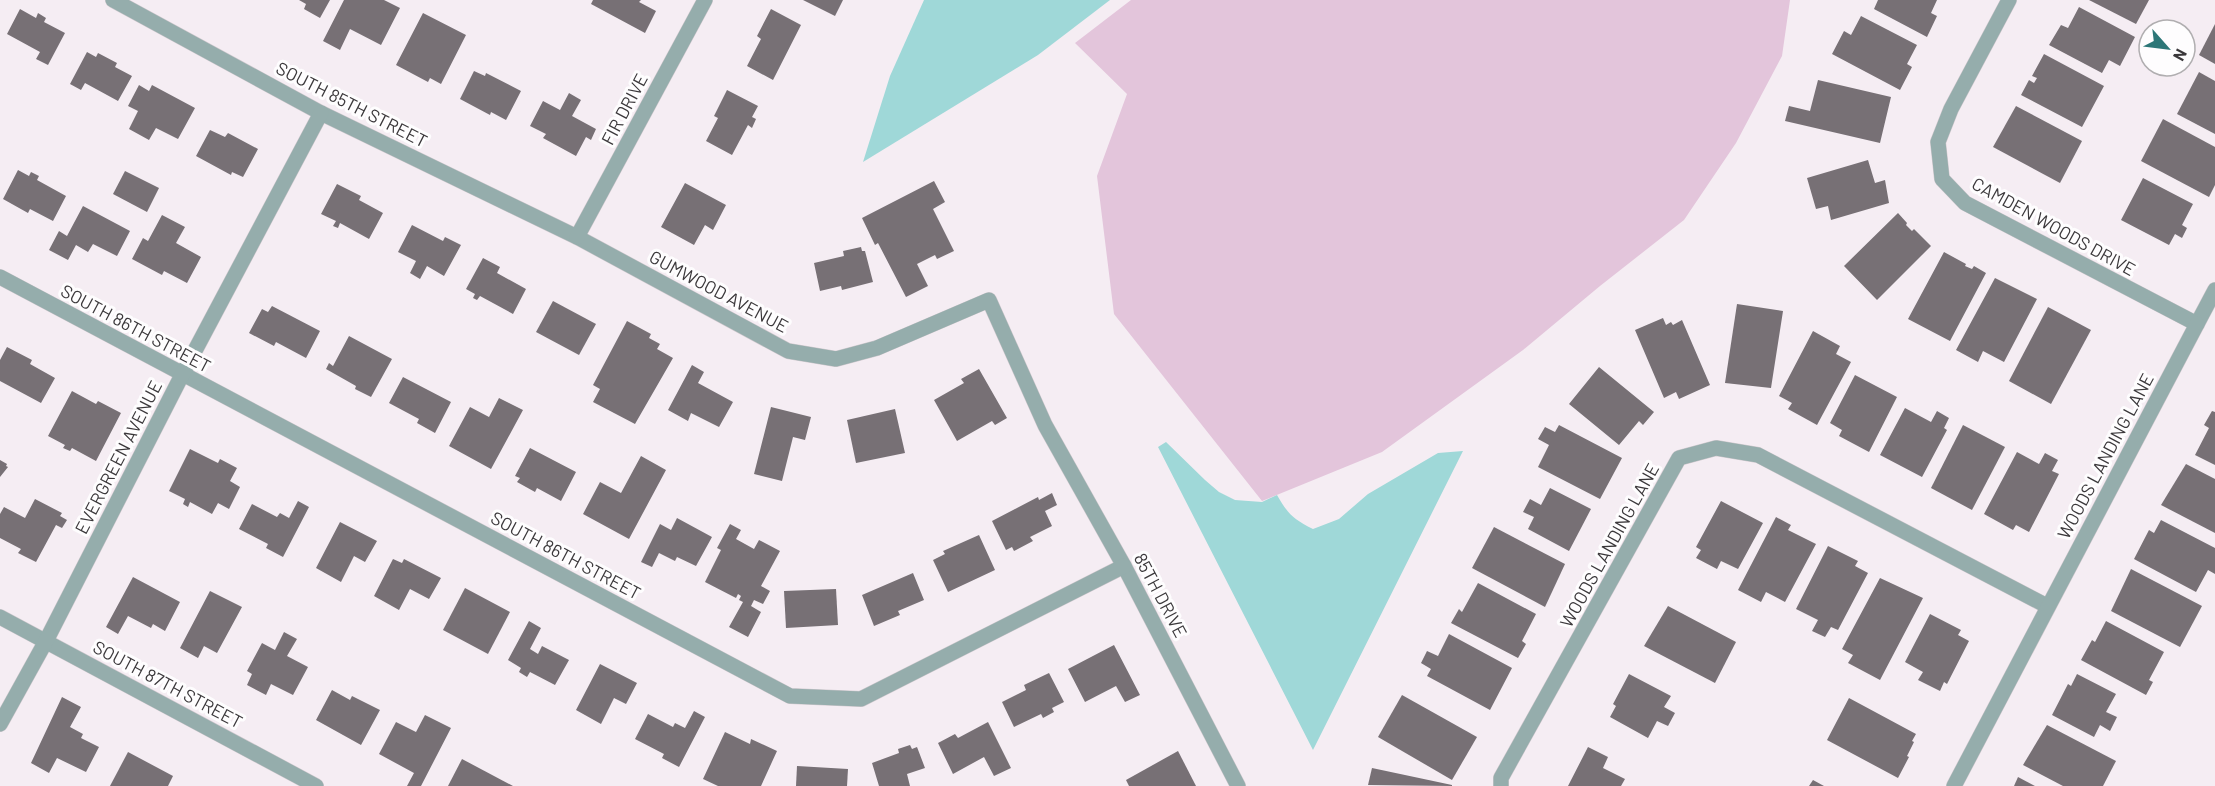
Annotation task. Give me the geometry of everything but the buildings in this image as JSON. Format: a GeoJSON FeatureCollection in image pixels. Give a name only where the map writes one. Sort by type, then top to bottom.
{"type":"FeatureCollection","features":[{"type":"Feature","properties":{"kind":"street","name":"SOUTH 85TH STREET"},"geometry":{"type":"LineString","coordinates":[[113,0],[321,112],[577,237]]}},
{"type":"Feature","properties":{"kind":"street","name":"FIR DRIVE"},"geometry":{"type":"LineString","coordinates":[[577,237],[705,0]]}},
{"type":"Feature","properties":{"kind":"street","name":"CAMDEN WOODS DRIVE"},"geometry":{"type":"LineString","coordinates":[[2009,0],[1951,109],[1938,142],[1942,179],[1965,203],[2197,324]]}},
{"type":"Feature","properties":{"kind":"street","name":"EVERGREEN AVENUE"},"geometry":{"type":"LineString","coordinates":[[0,724],[46,641],[182,375],[321,112]]}},
{"type":"Feature","properties":{"kind":"street","name":"GUMWOOD AVENUE"},"geometry":{"type":"LineString","coordinates":[[577,237],[788,351],[836,359],[877,348],[989,300],[1045,425]]}},
{"type":"Feature","properties":{"kind":"street","name":"SOUTH 86TH STREET"},"geometry":{"type":"LineString","coordinates":[[0,277],[790,696],[861,699],[1124,566]]}},
{"type":"Feature","properties":{"kind":"street"},"geometry":{"type":"LineString","coordinates":[[2197,324],[2215,290]]}},
{"type":"Feature","properties":{"kind":"street","name":"WOODS LANDING LANE"},"geometry":{"type":"LineString","coordinates":[[1954,786],[2197,324]]}},
{"type":"Feature","properties":{"kind":"street","name":"85TH DRIVE"},"geometry":{"type":"LineString","coordinates":[[1045,425],[1124,566],[1238,786]]}},
{"type":"Feature","properties":{"kind":"street","name":"WOODS LANDING LANE"},"geometry":{"type":"LineString","coordinates":[[1501,786],[1501,778],[1679,458],[1716,448],[1758,455],[2047,606]]}},
{"type":"Feature","properties":{"kind":"street","name":"SOUTH 87TH STREET"},"geometry":{"type":"LineString","coordinates":[[0,617],[316,786]]}},
{"type":"Feature","properties":{"kind":"shaded area"},"geometry":{"type":"Polygon","coordinates":[[[1131,0],[1790,0],[1782,56],[1736,143],[1684,220],[1523,350],[1382,452],[1262,501],[1114,314],[1097,176],[1127,94],[1075,43],[1131,0]]]}},
{"type":"Feature","properties":{"kind":"water"},"geometry":{"type":"Polygon","coordinates":[[[924,0],[1110,0],[1038,55],[863,162],[890,76],[924,0]]]}},
{"type":"Feature","properties":{"kind":"water"},"geometry":{"type":"Polygon","coordinates":[[[1166,442],[1219,492],[1235,500],[1262,502],[1277,495],[1292,515],[1313,529],[1339,519],[1368,494],[1438,453],[1463,451],[1313,750],[1158,447],[1166,442]]]}}]}
